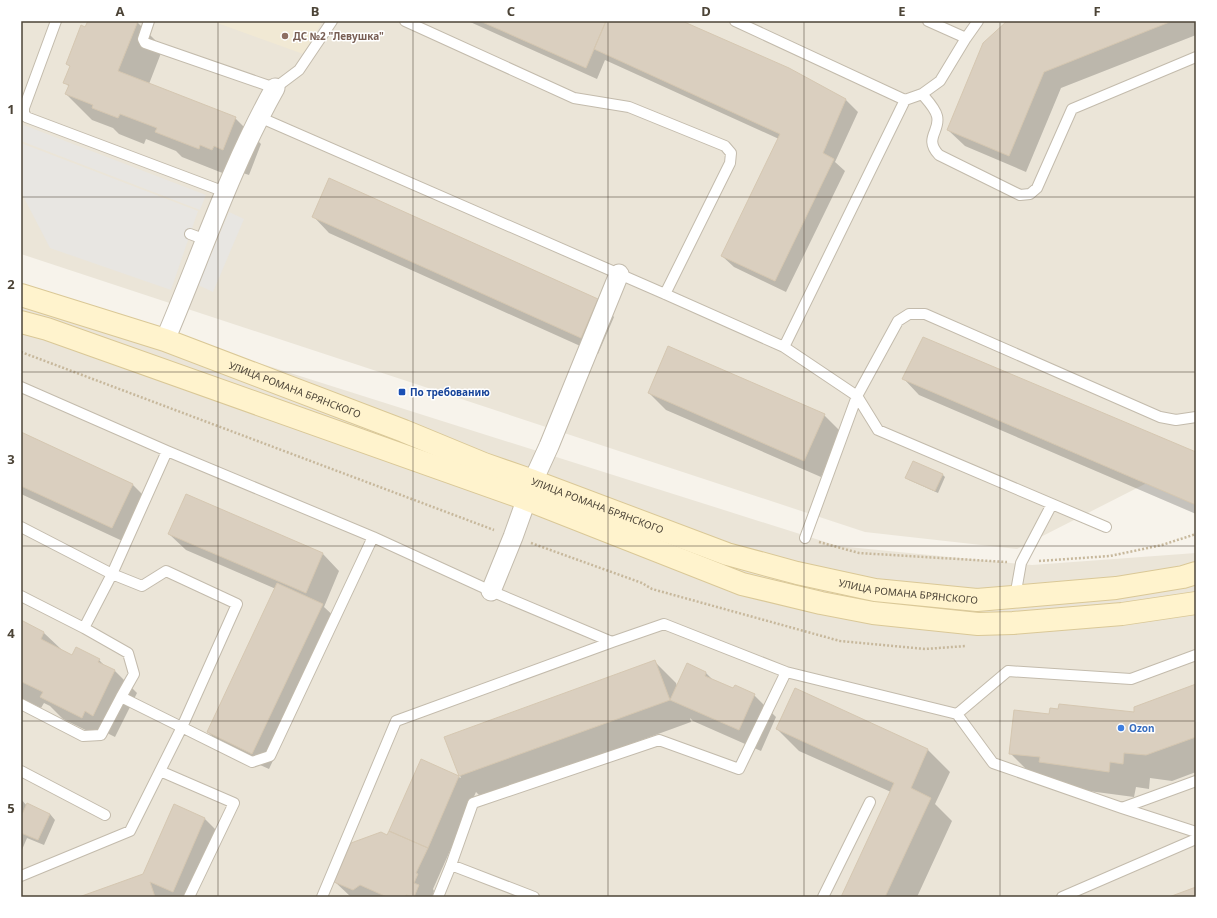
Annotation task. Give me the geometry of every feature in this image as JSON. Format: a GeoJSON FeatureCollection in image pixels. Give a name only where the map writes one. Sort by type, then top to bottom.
{"type":"FeatureCollection","features":[{"type":"Feature","properties":{"kind":"main road","name":"УЛИЦА РОМАНА БРЯНСКОГО"},"geometry":{"type":"LineString","coordinates":[[21,295],[165,340],[404,431],[484,464],[529,490],[742,584],[821,603],[873,613],[978,624],[1013,623],[1122,614],[1196,602]]}},
{"type":"Feature","properties":{"kind":"main road","name":"УЛИЦА РОМАНА БРЯНСКОГО"},"geometry":{"type":"LineString","coordinates":[[21,322],[47,329],[529,490],[727,554],[797,573],[874,590],[977,600],[1116,588],[1183,577],[1196,573]]}},
{"type":"Feature","properties":{"kind":"street"},"geometry":{"type":"LineString","coordinates":[[165,340],[182,301],[198,237],[225,192],[259,117],[275,88]]}},
{"type":"Feature","properties":{"kind":"street"},"geometry":{"type":"LineString","coordinates":[[491,591],[513,537],[529,490],[552,439],[619,274]]}},
{"type":"Feature","properties":{"kind":"lane"},"geometry":{"type":"LineString","coordinates":[[56,21],[24,108],[26,117],[225,192]]}},
{"type":"Feature","properties":{"kind":"lane"},"geometry":{"type":"LineString","coordinates":[[149,21],[143,38],[145,43],[275,88],[299,70],[332,21]]}},
{"type":"Feature","properties":{"kind":"lane"},"geometry":{"type":"LineString","coordinates":[[405,21],[574,98],[629,107],[725,146],[730,153],[730,163],[664,294]]}},
{"type":"Feature","properties":{"kind":"lane"},"geometry":{"type":"LineString","coordinates":[[735,21],[904,100],[922,94],[940,81],[978,21]]}},
{"type":"Feature","properties":{"kind":"lane"},"geometry":{"type":"LineString","coordinates":[[928,21],[966,38]]}},
{"type":"Feature","properties":{"kind":"lane"},"geometry":{"type":"LineString","coordinates":[[922,94],[937,116],[932,141],[933,149],[939,155],[1020,195],[1030,194],[1037,188],[1072,109],[1196,57]]}},
{"type":"Feature","properties":{"kind":"lane"},"geometry":{"type":"LineString","coordinates":[[784,347],[904,100]]}},
{"type":"Feature","properties":{"kind":"lane"},"geometry":{"type":"LineString","coordinates":[[259,117],[784,347],[857,396],[878,430],[1106,527]]}},
{"type":"Feature","properties":{"kind":"lane"},"geometry":{"type":"LineString","coordinates":[[805,538],[857,396],[898,321],[910,314],[924,314],[1160,417],[1176,420],[1196,417]]}},
{"type":"Feature","properties":{"kind":"lane"},"geometry":{"type":"LineString","coordinates":[[21,387],[167,451],[372,537],[491,591],[612,642]]}},
{"type":"Feature","properties":{"kind":"lane"},"geometry":{"type":"LineString","coordinates":[[84,628],[112,574],[167,451]]}},
{"type":"Feature","properties":{"kind":"lane"},"geometry":{"type":"LineString","coordinates":[[1014,597],[1021,563],[1052,504]]}},
{"type":"Feature","properties":{"kind":"lane"},"geometry":{"type":"LineString","coordinates":[[21,527],[112,574],[142,586],[166,571],[237,604],[182,727],[130,831],[21,876]]}},
{"type":"Feature","properties":{"kind":"lane"},"geometry":{"type":"LineString","coordinates":[[122,697],[252,762],[270,756],[372,537]]}},
{"type":"Feature","properties":{"kind":"lane"},"geometry":{"type":"LineString","coordinates":[[21,596],[84,628],[128,653],[134,674],[101,735],[83,736],[21,704]]}},
{"type":"Feature","properties":{"kind":"lane"},"geometry":{"type":"LineString","coordinates":[[322,897],[396,721],[664,624],[786,672],[957,714],[993,763],[1196,832]]}},
{"type":"Feature","properties":{"kind":"lane"},"geometry":{"type":"LineString","coordinates":[[957,714],[1008,671],[1131,679],[1196,655]]}},
{"type":"Feature","properties":{"kind":"lane"},"geometry":{"type":"LineString","coordinates":[[438,897],[473,804],[659,740],[739,769],[786,672]]}},
{"type":"Feature","properties":{"kind":"lane"},"geometry":{"type":"LineString","coordinates":[[21,771],[105,815]]}},
{"type":"Feature","properties":{"kind":"lane"},"geometry":{"type":"LineString","coordinates":[[160,771],[234,803],[189,897]]}},
{"type":"Feature","properties":{"kind":"lane"},"geometry":{"type":"LineString","coordinates":[[1122,808],[1196,781]]}},
{"type":"Feature","properties":{"kind":"lane"},"geometry":{"type":"LineString","coordinates":[[823,897],[870,802]]}},
{"type":"Feature","properties":{"kind":"lane"},"geometry":{"type":"LineString","coordinates":[[1062,897],[1196,839]]}},
{"type":"Feature","properties":{"kind":"lane"},"geometry":{"type":"LineString","coordinates":[[451,865],[534,897]]}},
{"type":"Feature","properties":{"kind":"path"},"geometry":{"type":"LineString","coordinates":[[805,538],[859,553],[1021,563],[1110,556],[1162,545],[1196,534]]}},
{"type":"Feature","properties":{"kind":"shaded area"},"geometry":{"type":"Polygon","coordinates":[[[21,21],[1196,21],[1196,458],[1017,549],[865,532],[21,254],[21,21]]]}},
{"type":"Feature","properties":{"kind":"shaded area","name":"ДС №2 \"Левушка\""},"geometry":{"type":"Polygon","coordinates":[[[212,21],[322,21],[306,55],[212,21]]]}},
{"type":"Feature","properties":{"kind":"shaded area"},"geometry":{"type":"Polygon","coordinates":[[[21,124],[206,195],[200,210],[21,141],[21,124]]]}},
{"type":"Feature","properties":{"kind":"shaded area"},"geometry":{"type":"Polygon","coordinates":[[[21,143],[198,211],[171,290],[50,248],[21,192],[21,143]]]}},
{"type":"Feature","properties":{"kind":"shaded area"},"geometry":{"type":"Polygon","coordinates":[[[229,212],[244,219],[213,292],[198,285],[229,212]]]}},
{"type":"Feature","properties":{"kind":"shaded area"},"geometry":{"type":"Polygon","coordinates":[[[21,288],[838,546],[1032,565],[1196,553],[1196,897],[21,897],[21,288]]]}},
{"type":"Feature","properties":{"kind":"building"},"geometry":{"type":"Polygon","coordinates":[[[88,21],[138,21],[118,71],[236,117],[223,150],[214,146],[212,150],[200,145],[199,149],[155,132],[157,128],[120,114],[118,118],[92,108],[93,105],[65,94],[69,85],[63,83],[70,66],[66,64],[81,25],[85,27],[88,21]]]}},
{"type":"Feature","properties":{"kind":"building"},"geometry":{"type":"Polygon","coordinates":[[[480,21],[606,21],[586,68],[480,21]]]}},
{"type":"Feature","properties":{"kind":"building"},"geometry":{"type":"Polygon","coordinates":[[[606,21],[682,21],[789,68],[846,99],[823,153],[834,159],[775,281],[721,256],[780,134],[594,49],[606,21]]]}},
{"type":"Feature","properties":{"kind":"building"},"geometry":{"type":"Polygon","coordinates":[[[1007,21],[1172,21],[1044,72],[1009,156],[947,130],[983,43],[1007,21]]]}},
{"type":"Feature","properties":{"kind":"building"},"geometry":{"type":"Polygon","coordinates":[[[329,178],[598,299],[581,338],[312,217],[329,178]]]}},
{"type":"Feature","properties":{"kind":"building"},"geometry":{"type":"Polygon","coordinates":[[[923,337],[1196,452],[1196,505],[902,379],[923,337]]]}},
{"type":"Feature","properties":{"kind":"building"},"geometry":{"type":"Polygon","coordinates":[[[668,346],[825,414],[804,461],[648,393],[668,346]]]}},
{"type":"Feature","properties":{"kind":"building"},"geometry":{"type":"Polygon","coordinates":[[[21,432],[133,484],[112,528],[21,486],[21,432]]]}},
{"type":"Feature","properties":{"kind":"building"},"geometry":{"type":"Polygon","coordinates":[[[913,461],[943,474],[935,491],[905,478],[913,461]]]}},
{"type":"Feature","properties":{"kind":"building"},"geometry":{"type":"Polygon","coordinates":[[[186,494],[323,553],[306,593],[168,534],[186,494]]]}},
{"type":"Feature","properties":{"kind":"building"},"geometry":{"type":"Polygon","coordinates":[[[277,583],[323,604],[252,754],[207,732],[277,583]]]}},
{"type":"Feature","properties":{"kind":"building"},"geometry":{"type":"Polygon","coordinates":[[[21,620],[44,632],[41,639],[72,655],[76,647],[100,659],[98,662],[115,670],[93,716],[85,711],[82,718],[40,697],[43,692],[22,682],[21,684],[21,620]]]}},
{"type":"Feature","properties":{"kind":"building"},"geometry":{"type":"Polygon","coordinates":[[[655,660],[670,700],[459,776],[444,737],[655,660]]]}},
{"type":"Feature","properties":{"kind":"building"},"geometry":{"type":"Polygon","coordinates":[[[687,663],[706,672],[705,676],[733,688],[735,685],[755,694],[739,730],[670,700],[687,663]]]}},
{"type":"Feature","properties":{"kind":"building"},"geometry":{"type":"Polygon","coordinates":[[[1196,684],[1196,737],[1146,755],[1124,753],[1123,764],[1110,762],[1109,772],[1039,762],[1040,757],[1009,754],[1014,710],[1049,714],[1050,708],[1058,709],[1059,704],[1134,712],[1134,707],[1196,684]]]}},
{"type":"Feature","properties":{"kind":"building"},"geometry":{"type":"Polygon","coordinates":[[[795,688],[928,749],[911,788],[931,798],[885,897],[841,897],[894,783],[776,729],[795,688]]]}},
{"type":"Feature","properties":{"kind":"building"},"geometry":{"type":"Polygon","coordinates":[[[421,759],[459,776],[428,848],[389,831],[421,759]]]}},
{"type":"Feature","properties":{"kind":"building"},"geometry":{"type":"Polygon","coordinates":[[[27,803],[50,814],[38,840],[21,833],[21,817],[27,803]]]}},
{"type":"Feature","properties":{"kind":"building"},"geometry":{"type":"Polygon","coordinates":[[[174,804],[205,818],[173,892],[150,882],[155,897],[79,897],[143,874],[174,804]]]}},
{"type":"Feature","properties":{"kind":"building"},"geometry":{"type":"Polygon","coordinates":[[[389,831],[428,848],[416,873],[418,874],[414,883],[419,885],[414,897],[406,895],[405,897],[387,897],[360,885],[353,890],[334,882],[351,843],[381,832],[387,835],[389,831]]]}},
{"type":"Feature","properties":{"kind":"building"},"geometry":{"type":"Polygon","coordinates":[[[1196,887],[1196,897],[1169,897],[1196,887]]]}},
{"type":"Feature","properties":{"kind":"place","name":"ДС №2 \"Левушка\""},"geometry":{"type":"Point","coordinates":[285,36]}},
{"type":"Feature","properties":{"kind":"place","name":"По требованию"},"geometry":{"type":"Point","coordinates":[402,392]}},
{"type":"Feature","properties":{"kind":"place","name":"Ozon"},"geometry":{"type":"Point","coordinates":[1121,728]}}]}
